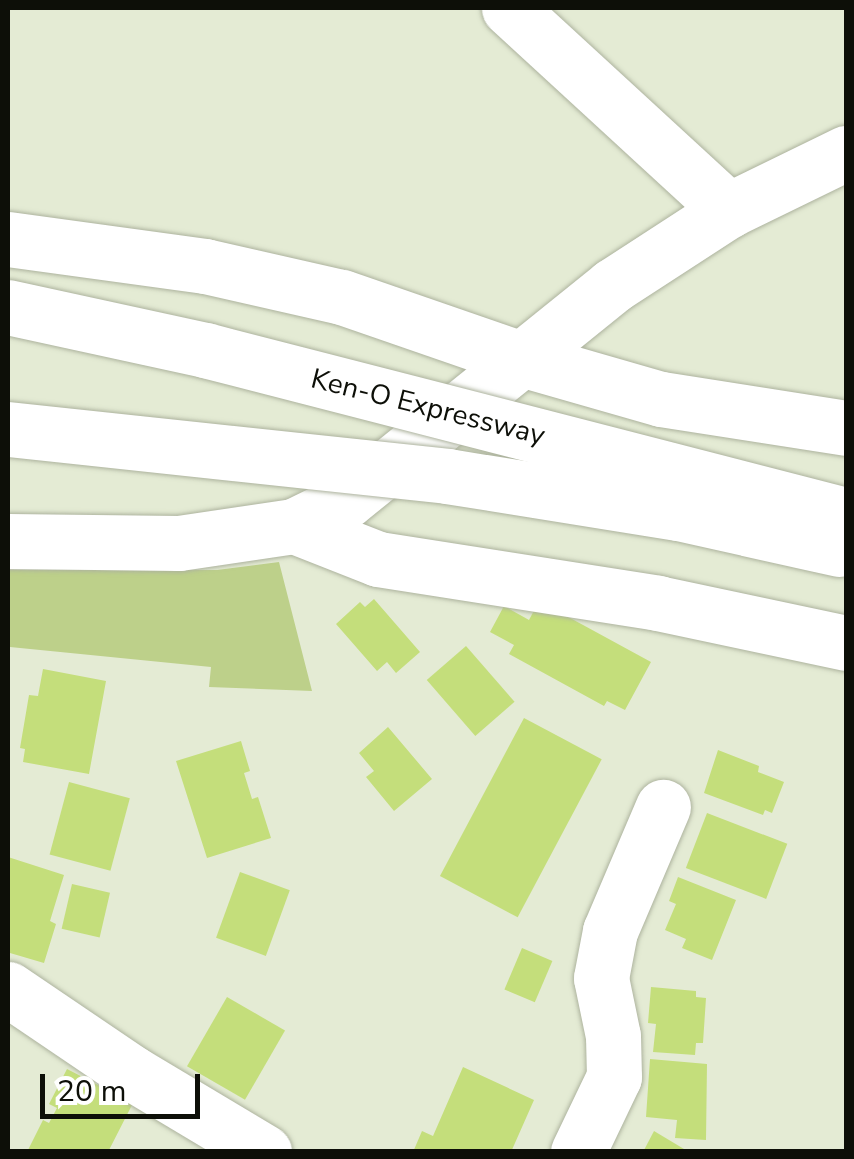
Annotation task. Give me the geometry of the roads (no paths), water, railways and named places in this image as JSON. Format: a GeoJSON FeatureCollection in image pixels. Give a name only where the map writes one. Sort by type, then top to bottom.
{"type":"FeatureCollection","features":[{"type":"Feature","properties":{"kind":"main road"},"geometry":{"type":"LineString","coordinates":[[509,8],[729,210]]}},
{"type":"Feature","properties":{"kind":"main road"},"geometry":{"type":"LineString","coordinates":[[8,542],[179,543],[294,526],[347,500],[597,297],[729,210],[846,152]]}},
{"type":"Feature","properties":{"kind":"main road"},"geometry":{"type":"LineString","coordinates":[[8,239],[204,266],[342,297],[518,358],[661,399],[846,428]]}},
{"type":"Feature","properties":{"kind":"main road","name":"Ken-O Expressway"},"geometry":{"type":"LineString","coordinates":[[8,308],[204,350],[846,515]]}},
{"type":"Feature","properties":{"kind":"main road","name":"Ken-O Expressway"},"geometry":{"type":"LineString","coordinates":[[8,429],[447,476],[678,513],[846,551]]}},
{"type":"Feature","properties":{"kind":"main road"},"geometry":{"type":"LineString","coordinates":[[294,526],[378,560],[658,602],[846,643]]}},
{"type":"Feature","properties":{"kind":"main road"},"geometry":{"type":"LineString","coordinates":[[578,1152],[614,1077],[613,1036],[601,978],[610,931],[663,808]]}},
{"type":"Feature","properties":{"kind":"main road"},"geometry":{"type":"LineString","coordinates":[[8,989],[132,1073],[264,1152]]}}]}
